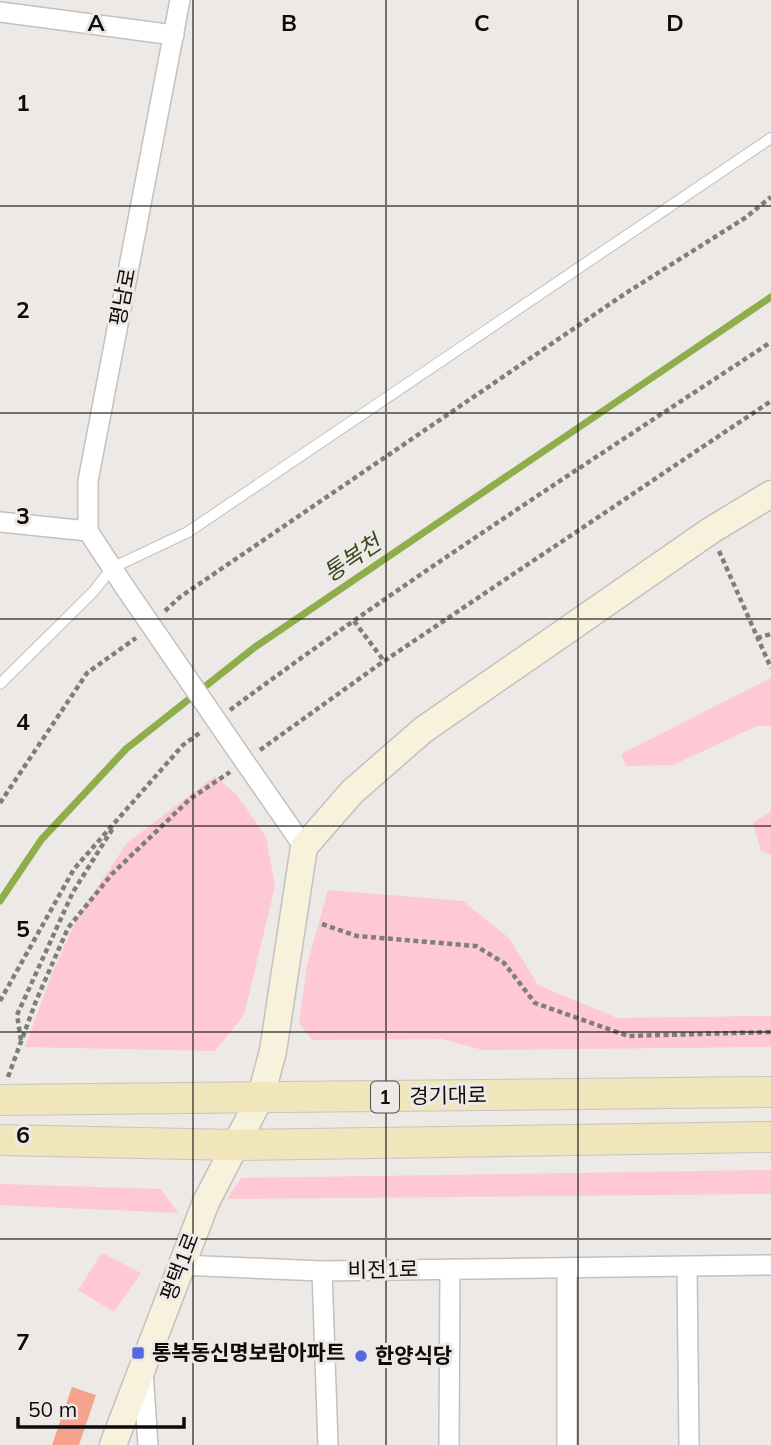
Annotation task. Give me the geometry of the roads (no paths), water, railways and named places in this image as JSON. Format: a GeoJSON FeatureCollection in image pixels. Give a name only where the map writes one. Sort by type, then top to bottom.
{"type":"FeatureCollection","features":[{"type":"Feature","properties":{"kind":"main road","name":"경기대로"},"geometry":{"type":"LineString","coordinates":[[0,1100],[771,1092]]}},
{"type":"Feature","properties":{"kind":"main road","name":"1"},"geometry":{"type":"LineString","coordinates":[[0,1140],[235,1145],[771,1137]]}},
{"type":"Feature","properties":{"kind":"street","name":"평남로"},"geometry":{"type":"LineString","coordinates":[[88,531],[88,481],[180,0]]}},
{"type":"Feature","properties":{"kind":"street"},"geometry":{"type":"LineString","coordinates":[[0,12],[174,35]]}},
{"type":"Feature","properties":{"kind":"street"},"geometry":{"type":"LineString","coordinates":[[0,522],[88,531],[304,847],[352,792],[423,730],[710,531],[771,494]]}},
{"type":"Feature","properties":{"kind":"street","name":"평택1로"},"geometry":{"type":"LineString","coordinates":[[113,1445],[206,1202],[261,1096],[273,1051],[304,847]]}},
{"type":"Feature","properties":{"kind":"street"},"geometry":{"type":"LineString","coordinates":[[180,1265],[322,1271]]}},
{"type":"Feature","properties":{"kind":"street","name":"비전1로"},"geometry":{"type":"LineString","coordinates":[[328,1445],[322,1271],[771,1265]]}},
{"type":"Feature","properties":{"kind":"street"},"geometry":{"type":"LineString","coordinates":[[687,1267],[689,1445]]}},
{"type":"Feature","properties":{"kind":"street"},"geometry":{"type":"LineString","coordinates":[[567,1268],[567,1445]]}},
{"type":"Feature","properties":{"kind":"street"},"geometry":{"type":"LineString","coordinates":[[449,1445],[450,1269]]}},
{"type":"Feature","properties":{"kind":"street"},"geometry":{"type":"LineString","coordinates":[[142,1364],[148,1445]]}},
{"type":"Feature","properties":{"kind":"lane"},"geometry":{"type":"LineString","coordinates":[[0,684],[93,592],[112,568],[188,532],[771,138]]}},
{"type":"Feature","properties":{"kind":"waterway","name":"통복천"},"geometry":{"type":"LineString","coordinates":[[0,901],[41,840],[126,749],[255,647],[771,297]]}},
{"type":"Feature","properties":{"kind":"place","name":"통복동신명보람아파트"},"geometry":{"type":"Point","coordinates":[138,1353]}},
{"type":"Feature","properties":{"kind":"place","name":"한양식당"},"geometry":{"type":"Point","coordinates":[361,1356]}}]}
